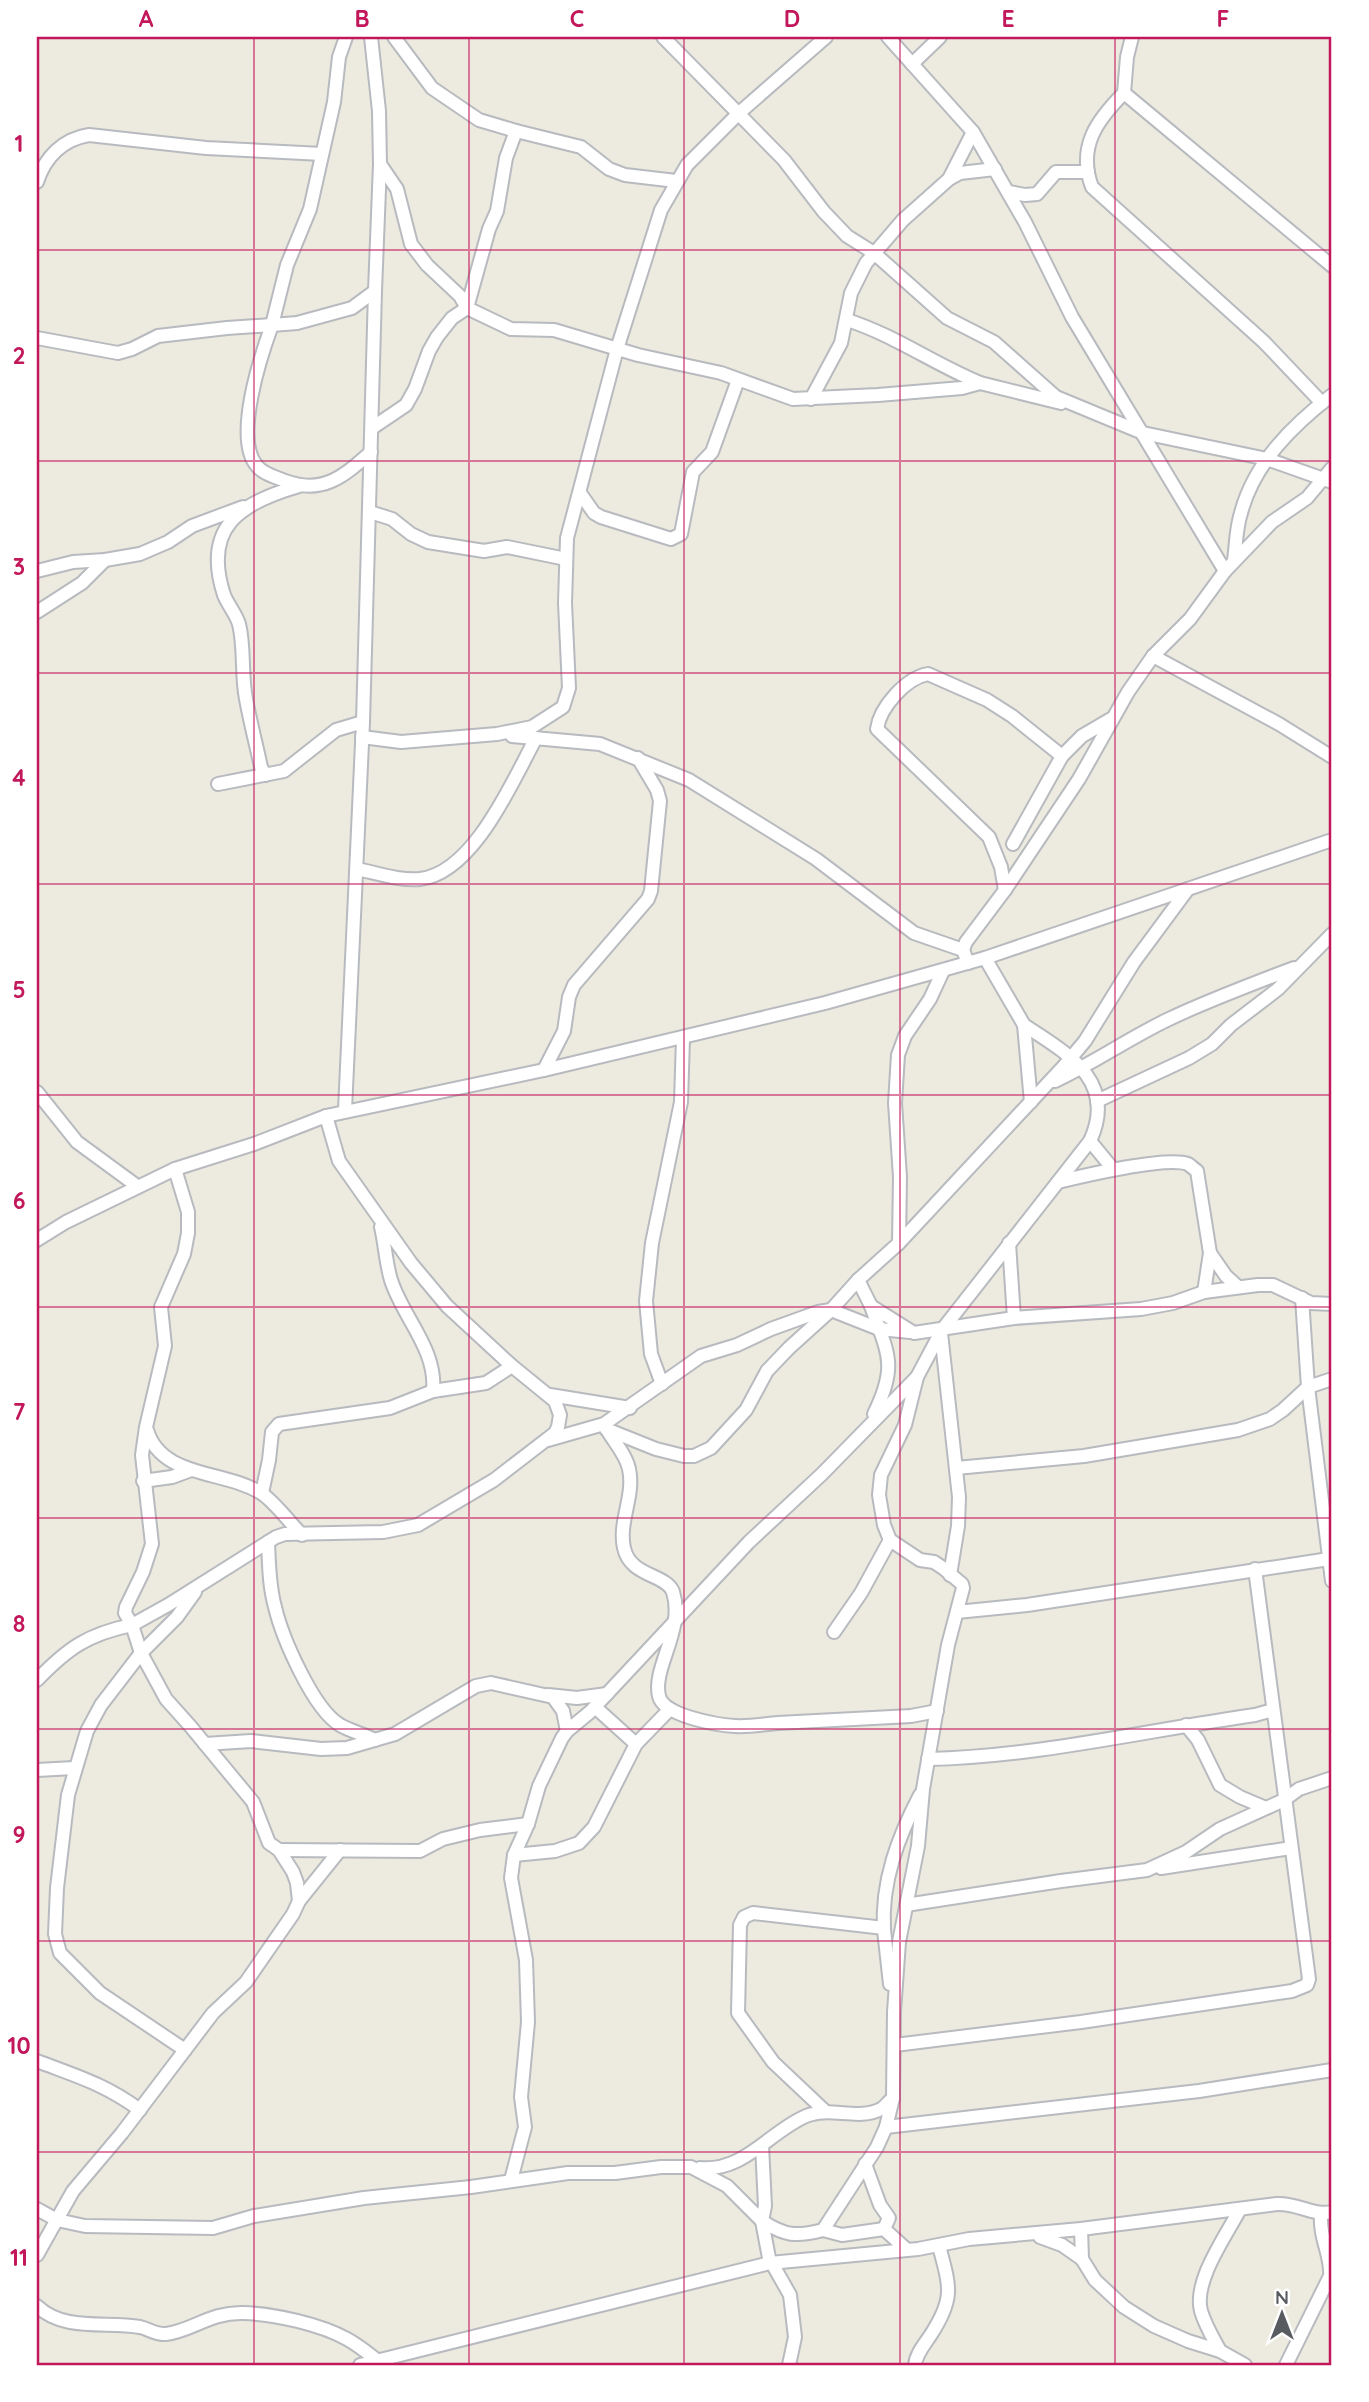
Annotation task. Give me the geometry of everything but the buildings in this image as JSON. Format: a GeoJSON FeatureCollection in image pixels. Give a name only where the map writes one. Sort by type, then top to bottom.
{"type":"FeatureCollection","features":[{"type":"Feature","properties":{"kind":"street"},"geometry":{"type":"LineString","coordinates":[[299,486],[265,473],[257,467],[248,434],[251,397],[287,265],[310,209],[334,102],[339,57],[346,37]]}},
{"type":"Feature","properties":{"kind":"street"},"geometry":{"type":"LineString","coordinates":[[345,1110],[363,722],[374,291],[380,164],[379,111],[371,37]]}},
{"type":"Feature","properties":{"kind":"street"},"geometry":{"type":"LineString","coordinates":[[394,37],[432,88],[479,120],[580,147],[609,169],[625,174],[676,181]]}},
{"type":"Feature","properties":{"kind":"street"},"geometry":{"type":"LineString","coordinates":[[663,37],[784,160],[824,212],[847,236],[874,253],[947,318],[994,342],[1056,397],[1143,433],[1267,459],[1329,476]]}},
{"type":"Feature","properties":{"kind":"street"},"geometry":{"type":"LineString","coordinates":[[362,737],[401,743],[497,734],[532,727],[563,707],[568,697],[567,538],[617,349],[661,210],[687,165],[738,113],[826,37]]}},
{"type":"Feature","properties":{"kind":"street"},"geometry":{"type":"LineString","coordinates":[[888,37],[973,132],[1009,192],[1072,317],[1229,566]]}},
{"type":"Feature","properties":{"kind":"street"},"geometry":{"type":"LineString","coordinates":[[912,64],[940,37]]}},
{"type":"Feature","properties":{"kind":"street"},"geometry":{"type":"LineString","coordinates":[[1132,37],[1127,57],[1124,93],[1103,114],[1090,138],[1088,172],[1093,187],[1327,399],[1283,438],[1267,459],[1241,512],[1229,566]]}},
{"type":"Feature","properties":{"kind":"street"},"geometry":{"type":"LineString","coordinates":[[1124,93],[1332,266]]}},
{"type":"Feature","properties":{"kind":"street"},"geometry":{"type":"LineString","coordinates":[[372,428],[406,404],[437,337],[452,318],[467,308],[488,229],[497,211],[506,158],[516,131]]}},
{"type":"Feature","properties":{"kind":"street"},"geometry":{"type":"LineString","coordinates":[[949,179],[973,132]]}},
{"type":"Feature","properties":{"kind":"street"},"geometry":{"type":"LineString","coordinates":[[37,182],[52,153],[76,137],[89,135],[206,148],[322,154]]}},
{"type":"Feature","properties":{"kind":"street"},"geometry":{"type":"LineString","coordinates":[[380,164],[397,189],[411,244],[427,265],[460,296],[467,308],[511,329],[554,330],[617,349],[721,373],[793,399],[962,388],[980,383]]}},
{"type":"Feature","properties":{"kind":"street"},"geometry":{"type":"LineString","coordinates":[[811,399],[841,343],[851,293],[858,276],[874,253],[903,220],[949,179],[960,173],[995,169]]}},
{"type":"Feature","properties":{"kind":"street"},"geometry":{"type":"LineString","coordinates":[[1009,192],[1037,194],[1056,172],[1088,172]]}},
{"type":"Feature","properties":{"kind":"street"},"geometry":{"type":"LineString","coordinates":[[37,338],[118,353],[158,336],[297,323],[352,308],[374,291]]}},
{"type":"Feature","properties":{"kind":"street"},"geometry":{"type":"LineString","coordinates":[[847,320],[870,327],[948,370],[980,383],[1037,399],[1082,407]]}},
{"type":"Feature","properties":{"kind":"street"},"geometry":{"type":"LineString","coordinates":[[580,493],[594,513],[601,517],[671,539],[681,534],[693,472],[712,452],[738,380]]}},
{"type":"Feature","properties":{"kind":"street"},"geometry":{"type":"LineString","coordinates":[[265,775],[245,698],[243,651],[238,622],[225,596],[217,562],[219,541],[230,522],[267,495],[299,486],[326,485],[349,472],[371,452]]}},
{"type":"Feature","properties":{"kind":"street"},"geometry":{"type":"LineString","coordinates":[[37,1240],[137,1186],[175,1169],[254,1144],[345,1110],[544,1070],[683,1038],[943,971],[966,957],[970,935],[1005,890],[1079,779],[1111,719],[1153,656],[1190,618],[1229,566],[1272,522],[1298,506],[1329,476]]}},
{"type":"Feature","properties":{"kind":"street"},"geometry":{"type":"LineString","coordinates":[[37,571],[73,562],[140,554],[168,542],[192,526],[250,505]]}},
{"type":"Feature","properties":{"kind":"street"},"geometry":{"type":"LineString","coordinates":[[370,512],[392,519],[411,534],[428,542],[484,551],[507,547],[566,559]]}},
{"type":"Feature","properties":{"kind":"street"},"geometry":{"type":"LineString","coordinates":[[37,612],[82,583],[105,560]]}},
{"type":"Feature","properties":{"kind":"street"},"geometry":{"type":"LineString","coordinates":[[1153,656],[1279,724],[1332,757]]}},
{"type":"Feature","properties":{"kind":"street"},"geometry":{"type":"LineString","coordinates":[[1005,890],[1001,867],[989,837],[877,729],[882,713],[901,690],[924,674],[986,700],[1012,716],[1062,755]]}},
{"type":"Feature","properties":{"kind":"street"},"geometry":{"type":"LineString","coordinates":[[1013,844],[1062,755],[1082,736],[1111,719]]}},
{"type":"Feature","properties":{"kind":"street"},"geometry":{"type":"LineString","coordinates":[[218,784],[284,771],[336,730],[363,722]]}},
{"type":"Feature","properties":{"kind":"street"},"geometry":{"type":"LineString","coordinates":[[497,734],[600,744],[689,780],[816,859],[914,933],[966,957],[985,958],[1332,840]]}},
{"type":"Feature","properties":{"kind":"street"},"geometry":{"type":"LineString","coordinates":[[357,869],[419,879],[430,877],[451,866],[482,834],[536,738]]}},
{"type":"Feature","properties":{"kind":"street"},"geometry":{"type":"LineString","coordinates":[[544,1070],[564,1031],[569,997],[574,985],[648,900],[651,891],[660,801],[657,790],[638,758]]}},
{"type":"Feature","properties":{"kind":"street"},"geometry":{"type":"LineString","coordinates":[[989,837],[1013,844],[1036,844]]}},
{"type":"Feature","properties":{"kind":"street"},"geometry":{"type":"LineString","coordinates":[[605,1427],[656,1448],[684,1456],[711,1448],[746,1410],[767,1371],[899,1243],[1072,1057],[1085,1041],[1134,962],[1188,889]]}},
{"type":"Feature","properties":{"kind":"street"},"geometry":{"type":"LineString","coordinates":[[1097,1101],[1189,1058],[1212,1044],[1231,1025],[1278,989],[1332,934]]}},
{"type":"Feature","properties":{"kind":"street"},"geometry":{"type":"LineString","coordinates":[[985,958],[1024,1025],[1031,1102]]}},
{"type":"Feature","properties":{"kind":"street"},"geometry":{"type":"LineString","coordinates":[[1047,1085],[1081,1069],[1168,1019],[1298,967]]}},
{"type":"Feature","properties":{"kind":"street"},"geometry":{"type":"LineString","coordinates":[[899,1243],[900,1177],[895,1102],[898,1055],[905,1036],[930,999],[943,971]]}},
{"type":"Feature","properties":{"kind":"street"},"geometry":{"type":"LineString","coordinates":[[894,2012],[899,1942],[918,1846],[923,1789],[952,1625],[963,1588],[962,1584],[934,1562],[920,1560],[890,1540],[884,1525],[879,1495],[881,1475],[905,1425],[917,1377],[941,1331],[1090,1141],[1097,1126],[1099,1110],[1094,1087],[1081,1069],[1072,1057],[1024,1025]]}},
{"type":"Feature","properties":{"kind":"street"},"geometry":{"type":"LineString","coordinates":[[662,1384],[651,1354],[646,1301],[652,1242],[681,1102],[683,1038]]}},
{"type":"Feature","properties":{"kind":"street"},"geometry":{"type":"LineString","coordinates":[[37,1093],[77,1142],[137,1186]]}},
{"type":"Feature","properties":{"kind":"street"},"geometry":{"type":"LineString","coordinates":[[37,1680],[58,1658],[83,1640],[132,1625],[285,1534],[396,1531],[418,1525],[494,1480],[546,1440],[558,1427],[560,1415],[550,1395],[512,1366],[447,1306],[380,1223],[339,1161],[326,1116]]}},
{"type":"Feature","properties":{"kind":"street"},"geometry":{"type":"LineString","coordinates":[[1090,1141],[1114,1169]]}},
{"type":"Feature","properties":{"kind":"street"},"geometry":{"type":"LineString","coordinates":[[1058,1182],[1114,1169],[1187,1164],[1196,1171],[1210,1254],[1204,1292]]}},
{"type":"Feature","properties":{"kind":"street"},"geometry":{"type":"LineString","coordinates":[[175,1169],[188,1212],[188,1233],[184,1254],[161,1307],[165,1346],[142,1455],[152,1544],[125,1614],[132,1625],[141,1653],[166,1699],[253,1802],[269,1843],[279,1850],[293,1872],[299,1901]]}},
{"type":"Feature","properties":{"kind":"street"},"geometry":{"type":"LineString","coordinates":[[380,1223],[391,1281],[420,1336],[435,1374],[433,1391]]}},
{"type":"Feature","properties":{"kind":"street"},"geometry":{"type":"LineString","coordinates":[[1009,1242],[1014,1318]]}},
{"type":"Feature","properties":{"kind":"street"},"geometry":{"type":"LineString","coordinates":[[1210,1254],[1238,1287]]}},
{"type":"Feature","properties":{"kind":"street"},"geometry":{"type":"LineString","coordinates":[[858,1280],[871,1306],[890,1361],[889,1378],[883,1396],[868,1426]]}},
{"type":"Feature","properties":{"kind":"street"},"geometry":{"type":"LineString","coordinates":[[546,1440],[605,1427],[701,1356],[737,1345],[803,1317],[831,1310],[879,1329],[914,1333],[1014,1318],[1141,1309],[1173,1303],[1204,1292],[1238,1287],[1273,1286],[1319,1305],[1332,1304]]}},
{"type":"Feature","properties":{"kind":"street"},"geometry":{"type":"LineString","coordinates":[[1302,1298],[1308,1387],[1332,1581]]}},
{"type":"Feature","properties":{"kind":"street"},"geometry":{"type":"LineString","coordinates":[[871,1306],[914,1333]]}},
{"type":"Feature","properties":{"kind":"street"},"geometry":{"type":"LineString","coordinates":[[941,1331],[959,1497],[958,1526],[950,1575]]}},
{"type":"Feature","properties":{"kind":"street"},"geometry":{"type":"LineString","coordinates":[[262,1493],[272,1433],[279,1424],[390,1408],[433,1391],[486,1384],[512,1366]]}},
{"type":"Feature","properties":{"kind":"street"},"geometry":{"type":"LineString","coordinates":[[511,2180],[525,2127],[521,2097],[528,2022],[526,1960],[511,1878],[514,1855],[528,1824],[539,1786],[567,1731],[595,1707],[749,1542],[822,1474],[917,1377]]}},
{"type":"Feature","properties":{"kind":"street"},"geometry":{"type":"LineString","coordinates":[[956,1468],[1084,1456],[1238,1430],[1270,1419],[1308,1387],[1332,1379]]}},
{"type":"Feature","properties":{"kind":"street"},"geometry":{"type":"LineString","coordinates":[[550,1395],[630,1408]]}},
{"type":"Feature","properties":{"kind":"street"},"geometry":{"type":"LineString","coordinates":[[146,1427],[156,1448],[169,1461],[262,1493],[302,1535]]}},
{"type":"Feature","properties":{"kind":"street"},"geometry":{"type":"LineString","coordinates":[[605,1427],[629,1466],[630,1493],[623,1544],[626,1556],[635,1567],[669,1586],[673,1592],[676,1620],[659,1679],[658,1695],[661,1703],[704,1721],[736,1726],[911,1716],[936,1711]]}},
{"type":"Feature","properties":{"kind":"street"},"geometry":{"type":"LineString","coordinates":[[143,1481],[172,1477],[194,1469]]}},
{"type":"Feature","properties":{"kind":"street"},"geometry":{"type":"LineString","coordinates":[[834,1632],[846,1617],[890,1540]]}},
{"type":"Feature","properties":{"kind":"street"},"geometry":{"type":"LineString","coordinates":[[268,1542],[274,1606],[286,1642],[310,1690],[332,1719],[341,1726],[375,1740]]}},
{"type":"Feature","properties":{"kind":"street"},"geometry":{"type":"LineString","coordinates":[[957,1612],[1027,1605],[1329,1559]]}},
{"type":"Feature","properties":{"kind":"street"},"geometry":{"type":"LineString","coordinates":[[895,2045],[1081,2022],[1292,1991],[1305,1986],[1309,1980],[1255,1569]]}},
{"type":"Feature","properties":{"kind":"street"},"geometry":{"type":"LineString","coordinates":[[185,2050],[100,1993],[60,1953],[55,1934],[57,1888],[68,1795],[87,1731],[101,1705],[141,1653],[177,1617],[199,1586]]}},
{"type":"Feature","properties":{"kind":"street"},"geometry":{"type":"LineString","coordinates":[[205,1744],[251,1741],[321,1749],[347,1748],[395,1734],[483,1683],[577,1698],[608,1693]]}},
{"type":"Feature","properties":{"kind":"street"},"geometry":{"type":"LineString","coordinates":[[548,1695],[561,1706],[567,1731]]}},
{"type":"Feature","properties":{"kind":"street"},"geometry":{"type":"LineString","coordinates":[[595,1707],[636,1744]]}},
{"type":"Feature","properties":{"kind":"street"},"geometry":{"type":"LineString","coordinates":[[514,1855],[555,1851],[579,1843],[594,1826],[636,1744],[670,1709]]}},
{"type":"Feature","properties":{"kind":"street"},"geometry":{"type":"LineString","coordinates":[[928,1759],[960,1758],[1048,1747],[1265,1714],[1273,1710]]}},
{"type":"Feature","properties":{"kind":"street"},"geometry":{"type":"LineString","coordinates":[[1186,1725],[1198,1740],[1220,1784],[1240,1797],[1266,1808]]}},
{"type":"Feature","properties":{"kind":"street"},"geometry":{"type":"LineString","coordinates":[[37,1770],[75,1768]]}},
{"type":"Feature","properties":{"kind":"street"},"geometry":{"type":"LineString","coordinates":[[1147,1870],[1186,1852],[1220,1829],[1284,1800],[1299,1789],[1332,1778]]}},
{"type":"Feature","properties":{"kind":"street"},"geometry":{"type":"LineString","coordinates":[[823,2230],[877,2147],[886,2127],[893,2098],[894,2012],[884,1928],[891,1865],[903,1828],[923,1789]]}},
{"type":"Feature","properties":{"kind":"street"},"geometry":{"type":"LineString","coordinates":[[279,1850],[420,1851],[443,1839],[480,1830],[528,1824]]}},
{"type":"Feature","properties":{"kind":"street"},"geometry":{"type":"LineString","coordinates":[[906,1905],[1291,1848]]}},
{"type":"Feature","properties":{"kind":"street"},"geometry":{"type":"LineString","coordinates":[[37,2255],[72,2191],[140,2110],[213,2012],[246,1982],[299,1901],[340,1850]]}},
{"type":"Feature","properties":{"kind":"street"},"geometry":{"type":"LineString","coordinates":[[826,2112],[773,2062],[738,2012],[740,1925],[744,1917],[753,1913],[884,1928]]}},
{"type":"Feature","properties":{"kind":"street"},"geometry":{"type":"LineString","coordinates":[[37,2061],[89,2079],[116,2092],[140,2110]]}},
{"type":"Feature","properties":{"kind":"street"},"geometry":{"type":"LineString","coordinates":[[886,2127],[1199,2091],[1332,2070]]}},
{"type":"Feature","properties":{"kind":"street"},"geometry":{"type":"LineString","coordinates":[[37,2209],[57,2220],[85,2226],[213,2228],[254,2216],[511,2180],[661,2167],[720,2167],[762,2146],[807,2115],[826,2112],[867,2113],[881,2109],[893,2098]]}},
{"type":"Feature","properties":{"kind":"street"},"geometry":{"type":"LineString","coordinates":[[762,2146],[765,2206],[762,2221],[771,2263],[790,2295],[795,2337],[789,2365]]}},
{"type":"Feature","properties":{"kind":"street"},"geometry":{"type":"LineString","coordinates":[[865,2164],[880,2205],[889,2218],[884,2229]]}},
{"type":"Feature","properties":{"kind":"street"},"geometry":{"type":"LineString","coordinates":[[691,2167],[727,2186],[762,2221],[789,2235],[823,2230],[842,2235],[884,2229]]}},
{"type":"Feature","properties":{"kind":"street"},"geometry":{"type":"LineString","coordinates":[[360,2365],[771,2263],[939,2246],[969,2239],[1033,2235],[1287,2203],[1327,2213],[1322,2239],[1331,2267],[1330,2276],[1286,2365]]}},
{"type":"Feature","properties":{"kind":"street"},"geometry":{"type":"LineString","coordinates":[[1220,2351],[1201,2309],[1199,2295],[1203,2279],[1240,2209]]}},
{"type":"Feature","properties":{"kind":"street"},"geometry":{"type":"LineString","coordinates":[[884,2229],[906,2249]]}},
{"type":"Feature","properties":{"kind":"street"},"geometry":{"type":"LineString","coordinates":[[1082,2229],[1082,2259]]}},
{"type":"Feature","properties":{"kind":"street"},"geometry":{"type":"LineString","coordinates":[[1033,2235],[1062,2245],[1082,2259],[1095,2280],[1124,2307],[1154,2326],[1220,2351],[1245,2365]]}},
{"type":"Feature","properties":{"kind":"street"},"geometry":{"type":"LineString","coordinates":[[915,2365],[917,2356],[933,2332],[949,2299],[950,2287],[939,2246]]}},
{"type":"Feature","properties":{"kind":"street"},"geometry":{"type":"LineString","coordinates":[[37,2306],[63,2321],[140,2327],[162,2334],[220,2315],[263,2315],[314,2325],[346,2339],[378,2361]]}}]}
